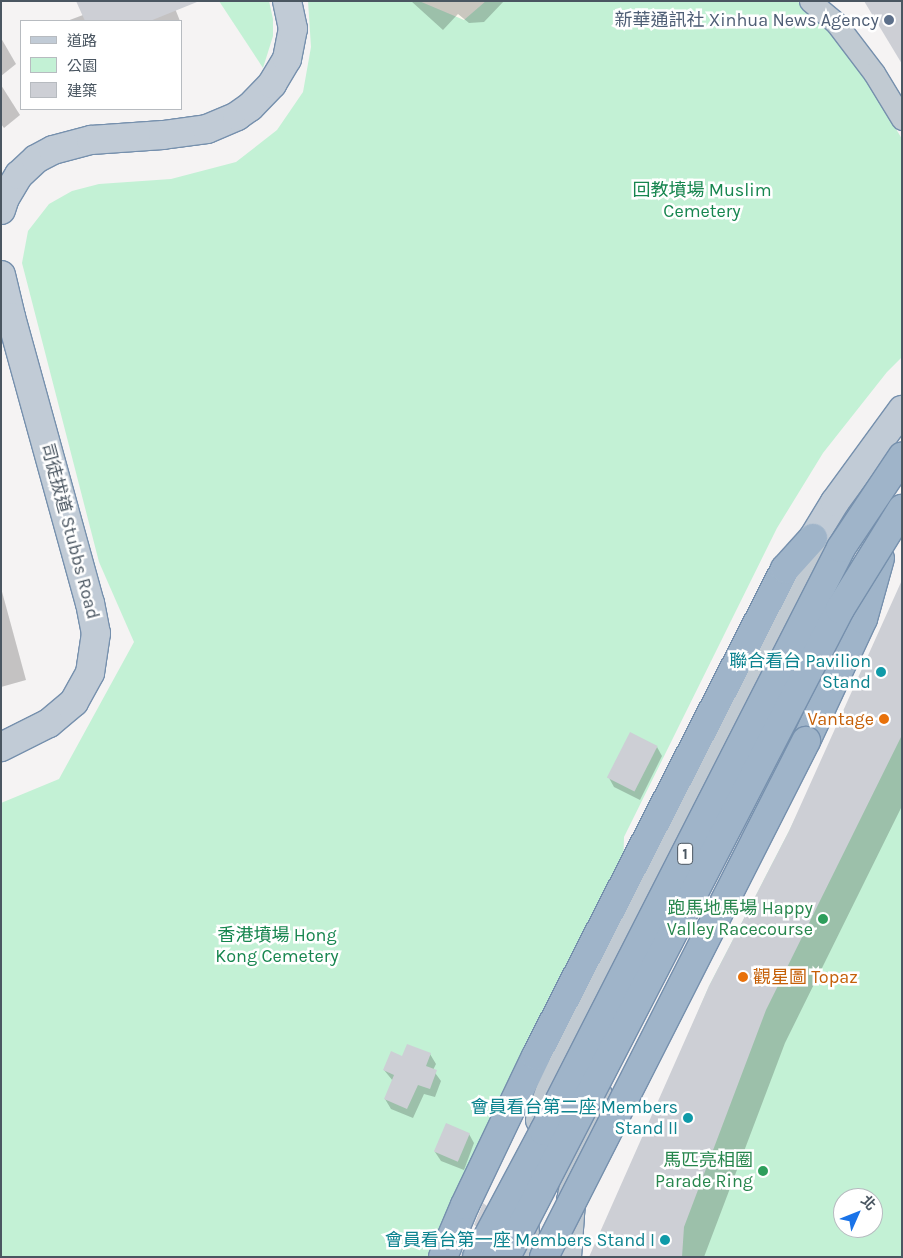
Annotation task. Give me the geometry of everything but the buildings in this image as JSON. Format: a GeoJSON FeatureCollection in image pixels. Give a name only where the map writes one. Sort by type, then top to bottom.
{"type":"FeatureCollection","features":[{"type":"Feature","properties":{"kind":"highway","name":"1"},"geometry":{"type":"LineString","coordinates":[[477,1257],[540,1140],[841,548],[902,457]]}},
{"type":"Feature","properties":{"kind":"highway","name":"1"},"geometry":{"type":"LineString","coordinates":[[506,1257],[840,609],[902,509]]}},
{"type":"Feature","properties":{"kind":"highway"},"geometry":{"type":"LineString","coordinates":[[442,1257],[464,1205],[532,1064],[786,569],[814,538]]}},
{"type":"Feature","properties":{"kind":"highway"},"geometry":{"type":"LineString","coordinates":[[544,1257],[806,741],[863,619],[880,558]]}},
{"type":"Feature","properties":{"kind":"main road"},"geometry":{"type":"LineString","coordinates":[[1,210],[5,198],[19,174],[36,159],[53,150],[92,140],[207,128],[237,116],[250,107],[272,84],[287,59],[293,29],[287,1]]}},
{"type":"Feature","properties":{"kind":"main road","name":"司徒拔道 Stubbs Road"},"geometry":{"type":"LineString","coordinates":[[1,275],[90,603],[96,633],[90,673],[74,702],[49,723],[1,747]]}},
{"type":"Feature","properties":{"kind":"main road"},"geometry":{"type":"LineString","coordinates":[[814,538],[850,480],[902,410]]}},
{"type":"Feature","properties":{"kind":"main road"},"geometry":{"type":"LineString","coordinates":[[880,558],[902,527]]}},
{"type":"Feature","properties":{"kind":"street"},"geometry":{"type":"LineString","coordinates":[[810,1],[836,23],[874,73],[902,119]]}},
{"type":"Feature","properties":{"kind":"street"},"geometry":{"type":"LineString","coordinates":[[527,1257],[523,1213],[528,1155],[557,1070],[803,578],[814,538]]}},
{"type":"Feature","properties":{"kind":"street"},"geometry":{"type":"LineString","coordinates":[[567,1257],[571,1201],[578,1165],[596,1100],[619,1044],[844,609],[880,558]]}},
{"type":"Feature","properties":{"kind":"shaded area"},"geometry":{"type":"Polygon","coordinates":[[[419,1],[486,1],[464,20],[419,1]]]}},
{"type":"Feature","properties":{"kind":"green space"},"geometry":{"type":"Polygon","coordinates":[[[219,1],[269,1],[273,19],[273,36],[263,68],[219,1]]]}},
{"type":"Feature","properties":{"kind":"green space"},"geometry":{"type":"Polygon","coordinates":[[[308,1],[419,1],[464,20],[486,1],[796,1],[802,4],[831,29],[873,90],[902,139],[902,357],[887,372],[823,453],[777,528],[624,837],[623,870],[437,1257],[1,1257],[1,803],[59,779],[134,642],[99,562],[22,263],[28,231],[49,204],[72,191],[99,184],[171,179],[236,162],[277,130],[303,92],[311,47],[308,1]]]}},
{"type":"Feature","properties":{"kind":"green space","name":"跑馬地馬場 Happy Valley Racecourse"},"geometry":{"type":"Polygon","coordinates":[[[902,596],[902,1257],[594,1257],[709,986],[789,831],[902,596]]]}},
{"type":"Feature","properties":{"kind":"tram line"},"geometry":{"type":"LineString","coordinates":[[539,1257],[532,1208],[533,1172],[538,1142],[549,1110],[821,579],[860,515],[902,456]]}},
{"type":"Feature","properties":{"kind":"place","name":"新華通訊社 Xinhua News Agency"},"geometry":{"type":"Point","coordinates":[889,20]}},
{"type":"Feature","properties":{"kind":"place","name":"聯合看台 Pavilion Stand"},"geometry":{"type":"Point","coordinates":[881,672]}},
{"type":"Feature","properties":{"kind":"place","name":"Vantage"},"geometry":{"type":"Point","coordinates":[884,719]}},
{"type":"Feature","properties":{"kind":"place","name":"跑馬地馬場 Happy Valley Racecourse"},"geometry":{"type":"Point","coordinates":[823,919]}},
{"type":"Feature","properties":{"kind":"place","name":"觀星圖 Topaz"},"geometry":{"type":"Point","coordinates":[743,977]}},
{"type":"Feature","properties":{"kind":"place","name":"會員看台第二座 Members Stand II"},"geometry":{"type":"Point","coordinates":[688,1118]}},
{"type":"Feature","properties":{"kind":"place","name":"馬匹亮相圈 Parade Ring"},"geometry":{"type":"Point","coordinates":[763,1171]}},
{"type":"Feature","properties":{"kind":"place","name":"會員看台第一座 Members Stand I"},"geometry":{"type":"Point","coordinates":[665,1240]}},
{"type":"Feature","properties":{"kind":"park label","name":"回教墳場 Muslim Cemetery"},"geometry":{"type":"Point","coordinates":[702,201]}},
{"type":"Feature","properties":{"kind":"park label","name":"香港墳場 Hong Kong Cemetery"},"geometry":{"type":"Point","coordinates":[277,946]}}]}
